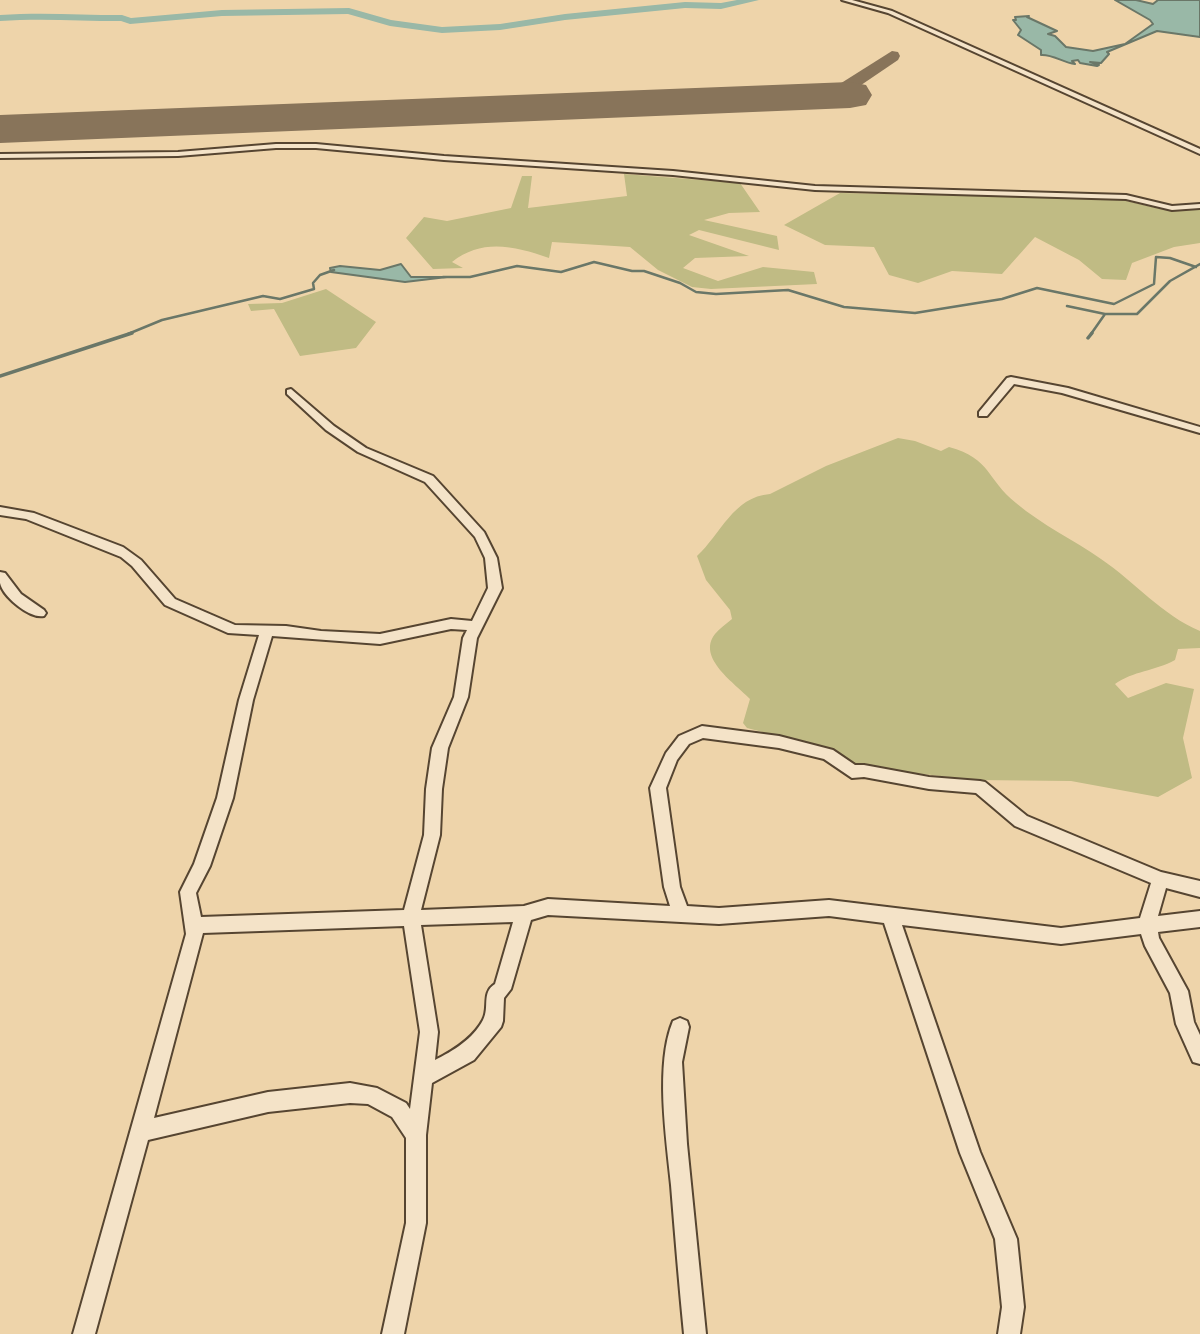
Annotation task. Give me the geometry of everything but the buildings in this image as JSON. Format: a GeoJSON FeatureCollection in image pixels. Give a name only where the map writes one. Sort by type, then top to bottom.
{"type":"FeatureCollection","features":[{"type":"Feature","properties":{"kind":"street"},"geometry":{"type":"LineString","coordinates":[[845,0],[890,12],[1200,152]]}},
{"type":"Feature","properties":{"kind":"street"},"geometry":{"type":"LineString","coordinates":[[0,156],[178,155],[275,146],[316,146],[444,158],[673,173],[828,188],[1126,197],[1172,208],[1200,206]]}},
{"type":"Feature","properties":{"kind":"street"},"geometry":{"type":"LineString","coordinates":[[983,414],[1011,380],[1064,390],[1200,430]]}},
{"type":"Feature","properties":{"kind":"street"},"geometry":{"type":"LineString","coordinates":[[291,392],[330,428],[362,450],[429,479],[480,535],[491,558],[495,588],[470,638],[461,697],[440,748],[434,789],[432,835],[411,916],[429,1032],[416,1135],[416,1223],[393,1334]]}},
{"type":"Feature","properties":{"kind":"street"},"geometry":{"type":"LineString","coordinates":[[0,512],[46,520],[128,555],[146,571],[161,595],[189,612],[233,630],[380,639],[450,624],[476,626]]}},
{"type":"Feature","properties":{"kind":"street"},"geometry":{"type":"LineString","coordinates":[[0,576],[16,597],[39,613]]}},
{"type":"Feature","properties":{"kind":"street"},"geometry":{"type":"LineString","coordinates":[[84,1334],[195,934],[188,892],[202,866],[225,798],[246,700],[267,631]]}},
{"type":"Feature","properties":{"kind":"street"},"geometry":{"type":"LineString","coordinates":[[681,913],[672,887],[658,788],[671,757],[684,740],[702,732],[779,742],[828,754],[852,772],[864,771],[929,783],[979,787],[1021,821],[1160,879],[1200,889]]}},
{"type":"Feature","properties":{"kind":"street"},"geometry":{"type":"LineString","coordinates":[[1160,879],[1149,924],[1151,940],[1178,991],[1185,1024],[1200,1055]]}},
{"type":"Feature","properties":{"kind":"street"},"geometry":{"type":"LineString","coordinates":[[193,925],[524,914],[548,906],[719,916],[829,908],[1061,936],[1200,919]]}},
{"type":"Feature","properties":{"kind":"street"},"geometry":{"type":"LineString","coordinates":[[422,1078],[467,1053],[494,1021],[495,994],[502,989],[524,914]]}},
{"type":"Feature","properties":{"kind":"street"},"geometry":{"type":"LineString","coordinates":[[891,917],[970,1153],[1006,1239],[1013,1307],[1009,1334]]}},
{"type":"Feature","properties":{"kind":"street"},"geometry":{"type":"LineString","coordinates":[[680,1027],[673,1062],[677,1144],[695,1334]]}},
{"type":"Feature","properties":{"kind":"street"},"geometry":{"type":"LineString","coordinates":[[142,1131],[268,1102],[350,1093],[370,1095],[399,1110],[416,1135]]}},
{"type":"Feature","properties":{"kind":"shaded area"},"geometry":{"type":"Polygon","coordinates":[[[1115,0],[1136,0],[1153,4],[1158,0],[1200,0],[1200,37],[1157,31],[1107,52],[1109,54],[1101,63],[1090,62],[1099,65],[1097,66],[1080,63],[1078,60],[1072,61],[1075,64],[1041,55],[1041,50],[1018,35],[1021,30],[1013,20],[1016,20],[1015,17],[1029,16],[1027,17],[1057,31],[1048,34],[1055,36],[1066,47],[1093,51],[1125,44],[1153,24],[1115,0]]]}},
{"type":"Feature","properties":{"kind":"shaded area"},"geometry":{"type":"Polygon","coordinates":[[[624,174],[740,183],[760,212],[729,213],[704,220],[777,236],[779,250],[699,230],[689,235],[749,256],[695,258],[683,268],[718,281],[763,267],[814,272],[817,284],[711,289],[692,287],[658,270],[630,247],[552,242],[549,258],[524,250],[487,247],[463,254],[452,262],[463,268],[433,269],[406,238],[424,217],[447,221],[511,208],[522,176],[532,176],[528,208],[627,196],[624,174]]]}},
{"type":"Feature","properties":{"kind":"shaded area"},"geometry":{"type":"Polygon","coordinates":[[[840,193],[1118,199],[1160,209],[1200,207],[1200,243],[1174,247],[1132,263],[1126,280],[1102,279],[1079,260],[1035,237],[1002,274],[952,271],[918,283],[889,275],[874,247],[825,245],[784,225],[840,193]]]}},
{"type":"Feature","properties":{"kind":"shaded area"},"geometry":{"type":"Polygon","coordinates":[[[401,264],[411,277],[447,277],[405,282],[331,272],[330,268],[340,266],[380,270],[401,264]]]}},
{"type":"Feature","properties":{"kind":"shaded area"},"geometry":{"type":"Polygon","coordinates":[[[326,289],[376,322],[356,348],[300,356],[274,309],[251,311],[248,304],[282,303],[326,289]]]}},
{"type":"Feature","properties":{"kind":"shaded area"},"geometry":{"type":"Polygon","coordinates":[[[898,438],[941,451],[949,447],[973,457],[1006,494],[1026,511],[1101,559],[1173,616],[1200,631],[1200,648],[1178,649],[1175,660],[1129,676],[1115,684],[1128,698],[1166,683],[1194,689],[1183,738],[1192,778],[1158,797],[1071,781],[975,780],[854,766],[833,750],[747,728],[743,723],[750,699],[720,670],[710,652],[710,643],[715,634],[732,619],[730,610],[706,580],[697,556],[746,502],[770,494],[826,466],[898,438]]]}},
{"type":"Feature","properties":{"kind":"waterway"},"geometry":{"type":"LineString","coordinates":[[0,18],[37,15],[59,18],[122,18],[130,21],[222,13],[349,11],[390,23],[442,30],[500,27],[565,17],[685,5],[721,6],[754,0]]}},
{"type":"Feature","properties":{"kind":"waterway"},"geometry":{"type":"LineString","coordinates":[[443,277],[470,277],[517,266],[561,272],[594,262],[632,271],[644,271],[680,283],[696,292],[716,294],[788,290],[844,307],[915,313],[1002,299],[1037,288],[1114,304],[1154,284],[1156,257],[1170,258],[1195,267]]}},
{"type":"Feature","properties":{"kind":"waterway"},"geometry":{"type":"LineString","coordinates":[[1195,267],[1200,264]]}},
{"type":"Feature","properties":{"kind":"waterway"},"geometry":{"type":"LineString","coordinates":[[1105,314],[1137,314],[1170,281],[1195,267]]}},
{"type":"Feature","properties":{"kind":"waterway"},"geometry":{"type":"LineString","coordinates":[[128,334],[162,320],[263,296],[280,299],[314,289],[313,283],[320,275],[334,270]]}},
{"type":"Feature","properties":{"kind":"waterway"},"geometry":{"type":"LineString","coordinates":[[1067,306],[1105,314]]}},
{"type":"Feature","properties":{"kind":"waterway"},"geometry":{"type":"LineString","coordinates":[[1091,334],[1105,314]]}},
{"type":"Feature","properties":{"kind":"waterway"},"geometry":{"type":"LineString","coordinates":[[0,376],[132,333]]}},
{"type":"Feature","properties":{"kind":"waterway"},"geometry":{"type":"LineString","coordinates":[[1088,338],[1092,333]]}},
{"type":"Feature","properties":{"kind":"taxiway"},"geometry":{"type":"LineString","coordinates":[[833,96],[892,56]]}},
{"type":"Feature","properties":{"kind":"runway"},"geometry":{"type":"LineString","coordinates":[[0,129],[850,95]]}}]}
